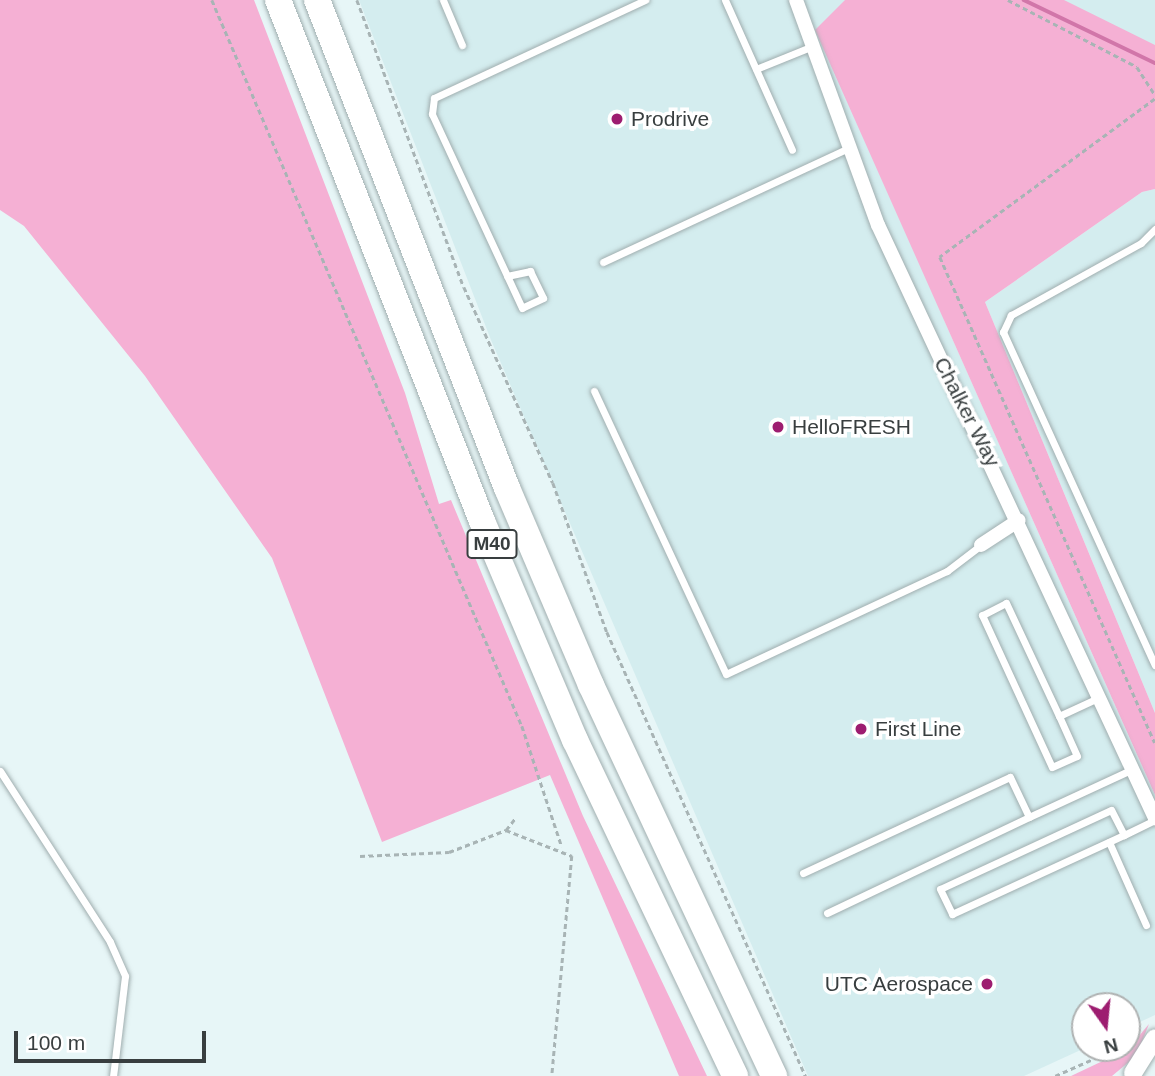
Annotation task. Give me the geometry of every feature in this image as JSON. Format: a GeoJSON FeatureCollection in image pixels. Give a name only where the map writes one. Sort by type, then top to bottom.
{"type":"FeatureCollection","features":[{"type":"Feature","properties":{"kind":"highway","name":"M40"},"geometry":{"type":"LineString","coordinates":[[278,0],[493,547],[575,740],[735,1076]]}},
{"type":"Feature","properties":{"kind":"highway","name":"M40"},"geometry":{"type":"LineString","coordinates":[[317,0],[512,501],[774,1076]]}},
{"type":"Feature","properties":{"kind":"street","name":"Chalker Way"},"geometry":{"type":"LineString","coordinates":[[800,1],[808,48],[878,225],[1019,520],[1155,819]]}},
{"type":"Feature","properties":{"kind":"street"},"geometry":{"type":"LineString","coordinates":[[981,545],[1019,520]]}},
{"type":"Feature","properties":{"kind":"street"},"geometry":{"type":"LineString","coordinates":[[1131,1075],[1155,1038]]}},
{"type":"Feature","properties":{"kind":"street"},"geometry":{"type":"LineString","coordinates":[[1131,1075],[1155,1062]]}},
{"type":"Feature","properties":{"kind":"lane"},"geometry":{"type":"LineString","coordinates":[[443,0],[462,45]]}},
{"type":"Feature","properties":{"kind":"lane"},"geometry":{"type":"LineString","coordinates":[[507,276],[530,271],[543,298],[522,308],[507,276],[432,114],[434,97],[645,0]]}},
{"type":"Feature","properties":{"kind":"lane"},"geometry":{"type":"LineString","coordinates":[[725,0],[792,150]]}},
{"type":"Feature","properties":{"kind":"lane"},"geometry":{"type":"LineString","coordinates":[[755,69],[808,48]]}},
{"type":"Feature","properties":{"kind":"lane"},"geometry":{"type":"LineString","coordinates":[[603,262],[849,148]]}},
{"type":"Feature","properties":{"kind":"lane"},"geometry":{"type":"LineString","coordinates":[[1155,229],[1141,243],[1012,315],[1003,332],[1155,665]]}},
{"type":"Feature","properties":{"kind":"lane"},"geometry":{"type":"LineString","coordinates":[[594,391],[726,674],[947,571],[981,545]]}},
{"type":"Feature","properties":{"kind":"lane"},"geometry":{"type":"LineString","coordinates":[[1006,603],[1059,716],[1077,756],[1052,767],[982,615],[1006,603]]}},
{"type":"Feature","properties":{"kind":"lane"},"geometry":{"type":"LineString","coordinates":[[1059,716],[1101,696]]}},
{"type":"Feature","properties":{"kind":"lane"},"geometry":{"type":"LineString","coordinates":[[827,913],[1133,769]]}},
{"type":"Feature","properties":{"kind":"lane"},"geometry":{"type":"LineString","coordinates":[[0,771],[125,976],[113,1076]]}},
{"type":"Feature","properties":{"kind":"lane"},"geometry":{"type":"LineString","coordinates":[[803,873],[1010,777],[1029,817]]}},
{"type":"Feature","properties":{"kind":"lane"},"geometry":{"type":"LineString","coordinates":[[1124,835],[1111,810],[940,889],[952,915],[1110,842],[1124,835],[1155,819]]}},
{"type":"Feature","properties":{"kind":"lane"},"geometry":{"type":"LineString","coordinates":[[1110,842],[1146,925]]}},
{"type":"Feature","properties":{"kind":"path"},"geometry":{"type":"LineString","coordinates":[[212,0],[522,726],[562,847],[575,870],[558,968],[552,1076]]}},
{"type":"Feature","properties":{"kind":"path"},"geometry":{"type":"LineString","coordinates":[[357,0],[464,287],[553,483],[607,632],[806,1076]]}},
{"type":"Feature","properties":{"kind":"path"},"geometry":{"type":"LineString","coordinates":[[1008,0],[1137,67],[1155,97],[940,257],[1155,743]]}},
{"type":"Feature","properties":{"kind":"path"},"geometry":{"type":"LineString","coordinates":[[360,856],[449,852],[506,830],[516,817]]}},
{"type":"Feature","properties":{"kind":"path"},"geometry":{"type":"LineString","coordinates":[[506,830],[527,843],[562,847]]}},
{"type":"Feature","properties":{"kind":"path"},"geometry":{"type":"LineString","coordinates":[[1055,1076],[1086,1062]]}},
{"type":"Feature","properties":{"kind":"shaded area"},"geometry":{"type":"Polygon","coordinates":[[[0,0],[254,0],[405,393],[439,504],[451,500],[583,816],[707,1076],[679,1076],[550,775],[382,842],[272,558],[145,376],[24,226],[0,210],[0,0]]]}},
{"type":"Feature","properties":{"kind":"shaded area"},"geometry":{"type":"Polygon","coordinates":[[[359,0],[1155,0],[1155,178],[944,320],[1155,795],[1155,1015],[1141,1022],[1141,992],[1071,992],[1071,1054],[1024,1076],[808,1076],[491,340],[359,0]]]}},
{"type":"Feature","properties":{"kind":"shaded area"},"geometry":{"type":"Polygon","coordinates":[[[845,0],[1064,0],[1155,45],[1155,189],[1142,192],[985,302],[1155,713],[1155,795],[815,30],[845,0]]]}},
{"type":"Feature","properties":{"kind":"shaded area"},"geometry":{"type":"Polygon","coordinates":[[[1155,189],[1155,713],[985,302],[1142,192],[1155,189]]]}},
{"type":"Feature","properties":{"kind":"shaded area"},"geometry":{"type":"Polygon","coordinates":[[[1149,1024],[1141,1044],[1141,1034],[1149,1024]]]}},
{"type":"Feature","properties":{"kind":"shaded area"},"geometry":{"type":"Polygon","coordinates":[[[1101,1062],[1129,1062],[1112,1076],[1071,1076],[1101,1062]]]}},
{"type":"Feature","properties":{"kind":"waterway"},"geometry":{"type":"LineString","coordinates":[[1024,0],[1155,63]]}},
{"type":"Feature","properties":{"kind":"place","name":"Prodrive"},"geometry":{"type":"Point","coordinates":[617,119]}},
{"type":"Feature","properties":{"kind":"place","name":"HelloFRESH"},"geometry":{"type":"Point","coordinates":[778,427]}},
{"type":"Feature","properties":{"kind":"place","name":"First Line"},"geometry":{"type":"Point","coordinates":[861,729]}},
{"type":"Feature","properties":{"kind":"place","name":"UTC Aerospace"},"geometry":{"type":"Point","coordinates":[987,984]}}]}
